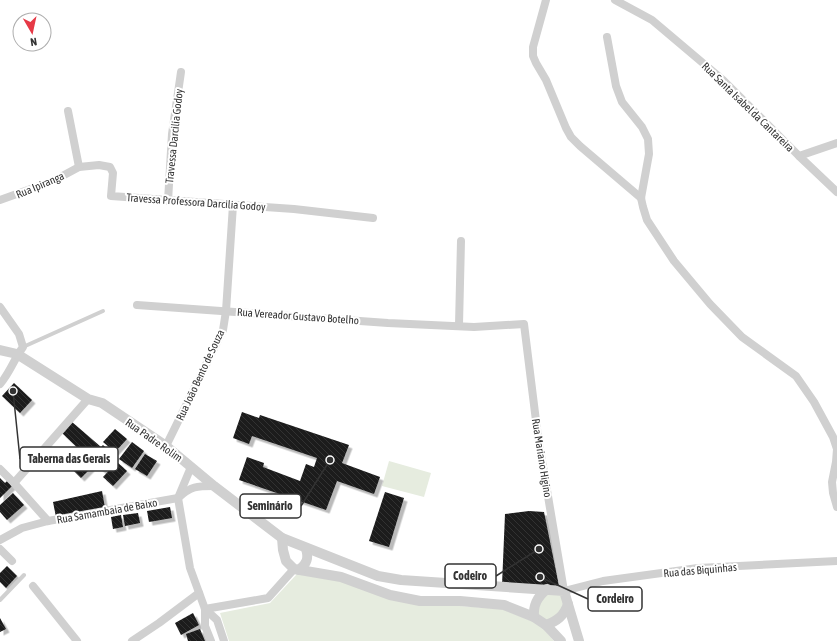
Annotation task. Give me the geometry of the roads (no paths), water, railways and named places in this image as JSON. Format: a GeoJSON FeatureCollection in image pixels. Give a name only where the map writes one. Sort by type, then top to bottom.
{"type":"FeatureCollection","features":[{"type":"Feature","properties":{"kind":"street"},"geometry":{"type":"LineString","coordinates":[[546,0],[533,47],[534,56],[536,63],[546,80],[566,128],[571,137],[580,146],[641,198]]}},
{"type":"Feature","properties":{"kind":"street","name":"Rua Santa Isabel da Cantareira"},"geometry":{"type":"LineString","coordinates":[[615,0],[652,20],[723,80],[798,156],[837,192]]}},
{"type":"Feature","properties":{"kind":"street"},"geometry":{"type":"LineString","coordinates":[[607,37],[616,86],[622,102],[642,127],[648,139],[649,154],[641,198],[647,220],[674,261],[710,304],[742,337],[796,376],[814,402],[833,437],[837,449],[832,482],[833,494],[837,507]]}},
{"type":"Feature","properties":{"kind":"street","name":"Travessa Darcilia Godoy"},"geometry":{"type":"LineString","coordinates":[[168,200],[172,134],[181,72]]}},
{"type":"Feature","properties":{"kind":"street"},"geometry":{"type":"LineString","coordinates":[[68,111],[79,167]]}},
{"type":"Feature","properties":{"kind":"street"},"geometry":{"type":"LineString","coordinates":[[798,156],[837,143]]}},
{"type":"Feature","properties":{"kind":"street","name":"Travessa Professora Darcilia Godoy"},"geometry":{"type":"LineString","coordinates":[[79,167],[99,165],[110,167],[113,173],[111,196],[294,209],[373,218]]}},
{"type":"Feature","properties":{"kind":"street","name":"Rua Ipiranga"},"geometry":{"type":"LineString","coordinates":[[0,200],[53,181],[79,167]]}},
{"type":"Feature","properties":{"kind":"street","name":"Rua João Bento de Souza"},"geometry":{"type":"LineString","coordinates":[[166,446],[223,330],[226,311],[233,205]]}},
{"type":"Feature","properties":{"kind":"street"},"geometry":{"type":"LineString","coordinates":[[459,325],[461,241]]}},
{"type":"Feature","properties":{"kind":"street","name":"Rua Vereador Gustavo Botelho"},"geometry":{"type":"LineString","coordinates":[[137,305],[388,323],[459,325],[474,327],[524,324]]}},
{"type":"Feature","properties":{"kind":"street"},"geometry":{"type":"LineString","coordinates":[[0,307],[19,334],[20,350],[6,377],[0,384]]}},
{"type":"Feature","properties":{"kind":"street","name":"Rua Mariano Higino"},"geometry":{"type":"LineString","coordinates":[[524,324],[538,437],[564,591]]}},
{"type":"Feature","properties":{"kind":"street","name":"Rua Padre Rolim"},"geometry":{"type":"LineString","coordinates":[[0,350],[20,350],[88,398],[102,403],[166,446],[214,486],[282,538],[306,549],[378,576],[401,580],[547,589]]}},
{"type":"Feature","properties":{"kind":"street"},"geometry":{"type":"LineString","coordinates":[[14,482],[88,398]]}},
{"type":"Feature","properties":{"kind":"street"},"geometry":{"type":"LineString","coordinates":[[191,467],[178,498],[190,568],[205,609],[205,626],[211,641]]}},
{"type":"Feature","properties":{"kind":"street"},"geometry":{"type":"LineString","coordinates":[[0,469],[14,482],[48,521]]}},
{"type":"Feature","properties":{"kind":"street","name":"Rua Samambaia de Baixo"},"geometry":{"type":"LineString","coordinates":[[0,540],[22,528],[48,521],[178,498],[186,490],[192,487],[214,486]]}},
{"type":"Feature","properties":{"kind":"street"},"geometry":{"type":"LineString","coordinates":[[282,538],[286,561],[296,569],[341,577],[390,595],[420,601],[460,601],[504,605],[534,617],[546,626],[561,641]]}},
{"type":"Feature","properties":{"kind":"street"},"geometry":{"type":"LineString","coordinates":[[0,548],[12,561]]}},
{"type":"Feature","properties":{"kind":"street"},"geometry":{"type":"LineString","coordinates":[[205,609],[268,598],[296,569],[304,566],[308,555],[306,549]]}},
{"type":"Feature","properties":{"kind":"street","name":"Rua das Biquinhas"},"geometry":{"type":"LineString","coordinates":[[564,591],[603,581],[698,568],[837,561]]}},
{"type":"Feature","properties":{"kind":"street"},"geometry":{"type":"LineString","coordinates":[[33,586],[77,641]]}},
{"type":"Feature","properties":{"kind":"street"},"geometry":{"type":"LineString","coordinates":[[534,617],[534,609],[540,594],[547,589],[564,591],[579,641]]}},
{"type":"Feature","properties":{"kind":"street"},"geometry":{"type":"LineString","coordinates":[[132,641],[199,593]]}},
{"type":"Feature","properties":{"kind":"street"},"geometry":{"type":"LineString","coordinates":[[546,626],[561,617],[568,604]]}},
{"type":"Feature","properties":{"kind":"street"},"geometry":{"type":"LineString","coordinates":[[205,609],[217,620],[224,641]]}},
{"type":"Feature","properties":{"kind":"lane"},"geometry":{"type":"LineString","coordinates":[[20,350],[103,311]]}},
{"type":"Feature","properties":{"kind":"lane"},"geometry":{"type":"LineString","coordinates":[[0,600],[24,575]]}},
{"type":"Feature","properties":{"kind":"place","name":"Taberna das Gerais"},"geometry":{"type":"Point","coordinates":[13,391]}},
{"type":"Feature","properties":{"kind":"place","name":"Seminário"},"geometry":{"type":"Point","coordinates":[330,460]}},
{"type":"Feature","properties":{"kind":"place","name":"Codeiro"},"geometry":{"type":"Point","coordinates":[539,549]}},
{"type":"Feature","properties":{"kind":"place","name":"Cordeiro"},"geometry":{"type":"Point","coordinates":[540,577]}}]}
